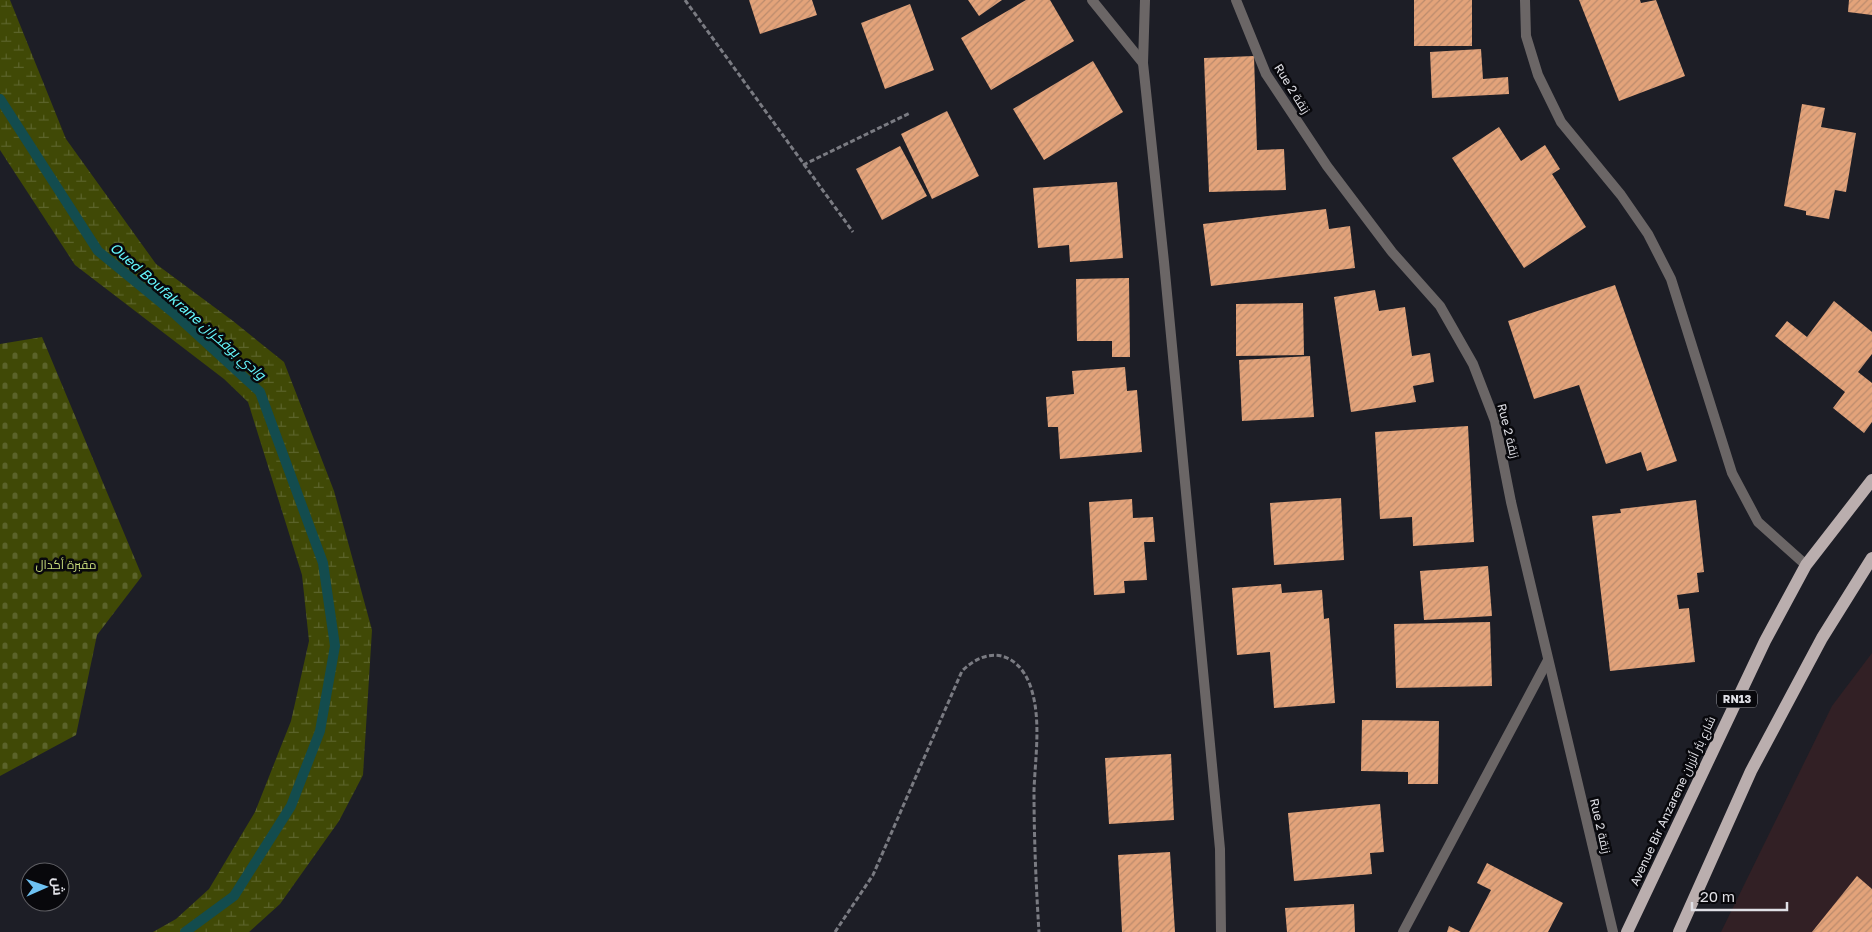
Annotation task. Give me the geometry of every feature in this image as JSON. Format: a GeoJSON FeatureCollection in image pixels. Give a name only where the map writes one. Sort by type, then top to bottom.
{"type":"FeatureCollection","features":[{"type":"Feature","properties":{"kind":"main road","name":"Avenue Bir Anzarene شارع بئر أنزران"},"geometry":{"type":"LineString","coordinates":[[1627,932],[1748,676],[1806,565],[1872,480]]}},
{"type":"Feature","properties":{"kind":"main road"},"geometry":{"type":"LineString","coordinates":[[1679,932],[1751,771],[1822,638],[1872,558]]}},
{"type":"Feature","properties":{"kind":"street"},"geometry":{"type":"LineString","coordinates":[[1092,0],[1143,63]]}},
{"type":"Feature","properties":{"kind":"street"},"geometry":{"type":"LineString","coordinates":[[1145,0],[1143,63],[1220,849],[1221,932]]}},
{"type":"Feature","properties":{"kind":"street","name":"Rue 2 زنقة"},"geometry":{"type":"LineString","coordinates":[[1236,0],[1271,82],[1327,166],[1392,252],[1440,306],[1473,364],[1495,421],[1511,502],[1613,932]]}},
{"type":"Feature","properties":{"kind":"street"},"geometry":{"type":"LineString","coordinates":[[1525,0],[1526,36],[1538,75],[1561,122],[1621,194],[1648,234],[1671,279],[1732,473],[1758,522],[1806,565]]}},
{"type":"Feature","properties":{"kind":"street"},"geometry":{"type":"LineString","coordinates":[[1403,932],[1548,660]]}},
{"type":"Feature","properties":{"kind":"path"},"geometry":{"type":"LineString","coordinates":[[685,0],[853,232]]}},
{"type":"Feature","properties":{"kind":"path"},"geometry":{"type":"LineString","coordinates":[[803,165],[910,113]]}},
{"type":"Feature","properties":{"kind":"path"},"geometry":{"type":"LineString","coordinates":[[836,932],[873,874],[962,670],[973,660],[988,655],[1003,656],[1018,667],[1030,684],[1035,711],[1034,866],[1039,932]]}},
{"type":"Feature","properties":{"kind":"shaded area"},"geometry":{"type":"Polygon","coordinates":[[[1872,653],[1872,932],[1721,932],[1832,706],[1872,653]]]}},
{"type":"Feature","properties":{"kind":"green space"},"geometry":{"type":"Polygon","coordinates":[[[0,0],[10,0],[66,139],[156,264],[233,321],[284,362],[334,491],[372,630],[363,775],[339,821],[280,904],[249,932],[153,932],[176,919],[209,889],[255,812],[291,721],[309,641],[302,575],[248,402],[224,379],[75,265],[0,150],[0,0]]]}},
{"type":"Feature","properties":{"kind":"green space","name":"مقبرة أكدال"},"geometry":{"type":"Polygon","coordinates":[[[42,337],[142,576],[97,635],[76,735],[0,776],[0,344],[42,337]]]}},
{"type":"Feature","properties":{"kind":"building"},"geometry":{"type":"Polygon","coordinates":[[[749,0],[812,0],[817,15],[760,34],[749,0]]]}},
{"type":"Feature","properties":{"kind":"building"},"geometry":{"type":"Polygon","coordinates":[[[968,0],[1002,0],[979,16],[968,0]]]}},
{"type":"Feature","properties":{"kind":"building"},"geometry":{"type":"Polygon","coordinates":[[[1026,0],[1050,0],[1074,41],[991,90],[961,38],[1026,0]]]}},
{"type":"Feature","properties":{"kind":"building"},"geometry":{"type":"Polygon","coordinates":[[[1414,0],[1472,0],[1472,46],[1414,46],[1414,0]]]}},
{"type":"Feature","properties":{"kind":"building"},"geometry":{"type":"Polygon","coordinates":[[[1579,0],[1640,0],[1641,3],[1656,0],[1685,76],[1619,101],[1579,0]]]}},
{"type":"Feature","properties":{"kind":"building"},"geometry":{"type":"Polygon","coordinates":[[[1849,0],[1872,0],[1872,15],[1848,12],[1849,0]]]}},
{"type":"Feature","properties":{"kind":"building"},"geometry":{"type":"Polygon","coordinates":[[[910,4],[934,70],[885,89],[861,23],[910,4]]]}},
{"type":"Feature","properties":{"kind":"building"},"geometry":{"type":"Polygon","coordinates":[[[1481,49],[1483,79],[1508,77],[1509,94],[1432,98],[1430,52],[1481,49]]]}},
{"type":"Feature","properties":{"kind":"building"},"geometry":{"type":"Polygon","coordinates":[[[1254,56],[1257,150],[1284,149],[1286,190],[1209,192],[1204,58],[1254,56]]]}},
{"type":"Feature","properties":{"kind":"building"},"geometry":{"type":"Polygon","coordinates":[[[1093,61],[1123,112],[1044,160],[1013,109],[1093,61]]]}},
{"type":"Feature","properties":{"kind":"building"},"geometry":{"type":"Polygon","coordinates":[[[1802,104],[1825,108],[1821,127],[1856,133],[1846,192],[1835,190],[1829,219],[1806,215],[1806,211],[1784,206],[1802,104]]]}},
{"type":"Feature","properties":{"kind":"building"},"geometry":{"type":"Polygon","coordinates":[[[947,111],[979,176],[932,199],[901,134],[947,111]]]}},
{"type":"Feature","properties":{"kind":"building"},"geometry":{"type":"Polygon","coordinates":[[[1499,127],[1521,161],[1545,145],[1560,169],[1552,174],[1586,227],[1524,268],[1452,158],[1499,127]]]}},
{"type":"Feature","properties":{"kind":"building"},"geometry":{"type":"Polygon","coordinates":[[[900,146],[927,196],[882,220],[856,169],[900,146]]]}},
{"type":"Feature","properties":{"kind":"building"},"geometry":{"type":"Polygon","coordinates":[[[1117,182],[1123,258],[1070,262],[1069,245],[1038,248],[1033,188],[1117,182]]]}},
{"type":"Feature","properties":{"kind":"building"},"geometry":{"type":"Polygon","coordinates":[[[1326,209],[1329,229],[1350,226],[1355,268],[1211,286],[1203,224],[1326,209]]]}},
{"type":"Feature","properties":{"kind":"building"},"geometry":{"type":"Polygon","coordinates":[[[1129,278],[1130,357],[1112,357],[1112,341],[1077,341],[1076,279],[1129,278]]]}},
{"type":"Feature","properties":{"kind":"building"},"geometry":{"type":"Polygon","coordinates":[[[1615,285],[1677,461],[1647,471],[1641,452],[1606,464],[1579,385],[1534,399],[1508,321],[1615,285]]]}},
{"type":"Feature","properties":{"kind":"building"},"geometry":{"type":"Polygon","coordinates":[[[1375,290],[1379,311],[1405,307],[1412,356],[1430,353],[1434,382],[1413,386],[1416,402],[1351,412],[1334,297],[1375,290]]]}},
{"type":"Feature","properties":{"kind":"building"},"geometry":{"type":"Polygon","coordinates":[[[1834,301],[1872,332],[1872,354],[1858,372],[1872,383],[1872,422],[1864,433],[1833,408],[1845,392],[1775,336],[1787,321],[1807,337],[1834,301]]]}},
{"type":"Feature","properties":{"kind":"building"},"geometry":{"type":"Polygon","coordinates":[[[1303,303],[1304,355],[1236,356],[1236,304],[1303,303]]]}},
{"type":"Feature","properties":{"kind":"building"},"geometry":{"type":"Polygon","coordinates":[[[1310,356],[1314,417],[1242,421],[1239,360],[1310,356]]]}},
{"type":"Feature","properties":{"kind":"building"},"geometry":{"type":"Polygon","coordinates":[[[1125,367],[1127,391],[1137,390],[1142,452],[1060,459],[1058,427],[1048,427],[1046,397],[1074,394],[1072,371],[1125,367]]]}},
{"type":"Feature","properties":{"kind":"building"},"geometry":{"type":"Polygon","coordinates":[[[1468,426],[1474,542],[1413,546],[1412,517],[1380,519],[1375,432],[1468,426]]]}},
{"type":"Feature","properties":{"kind":"building"},"geometry":{"type":"Polygon","coordinates":[[[1341,498],[1344,560],[1274,565],[1270,503],[1341,498]]]}},
{"type":"Feature","properties":{"kind":"building"},"geometry":{"type":"Polygon","coordinates":[[[1132,499],[1133,518],[1153,517],[1155,542],[1144,542],[1147,580],[1124,581],[1125,593],[1094,595],[1089,502],[1132,499]]]}},
{"type":"Feature","properties":{"kind":"building"},"geometry":{"type":"Polygon","coordinates":[[[1696,500],[1704,572],[1697,573],[1699,592],[1677,595],[1679,609],[1689,608],[1695,662],[1610,671],[1592,516],[1621,513],[1620,509],[1696,500]]]}},
{"type":"Feature","properties":{"kind":"building"},"geometry":{"type":"Polygon","coordinates":[[[1488,566],[1492,616],[1424,620],[1420,571],[1488,566]]]}},
{"type":"Feature","properties":{"kind":"building"},"geometry":{"type":"Polygon","coordinates":[[[1281,584],[1282,593],[1322,590],[1324,619],[1329,618],[1335,703],[1274,708],[1270,652],[1237,655],[1232,588],[1281,584]]]}},
{"type":"Feature","properties":{"kind":"building"},"geometry":{"type":"Polygon","coordinates":[[[1490,622],[1492,686],[1396,688],[1394,624],[1490,622]]]}},
{"type":"Feature","properties":{"kind":"building"},"geometry":{"type":"Polygon","coordinates":[[[1362,720],[1439,721],[1438,784],[1408,784],[1408,772],[1361,771],[1362,720]]]}},
{"type":"Feature","properties":{"kind":"building"},"geometry":{"type":"Polygon","coordinates":[[[1171,754],[1174,820],[1109,824],[1105,758],[1171,754]]]}},
{"type":"Feature","properties":{"kind":"building"},"geometry":{"type":"Polygon","coordinates":[[[1380,804],[1384,852],[1370,853],[1372,874],[1294,881],[1288,813],[1380,804]]]}},
{"type":"Feature","properties":{"kind":"building"},"geometry":{"type":"Polygon","coordinates":[[[1170,852],[1175,932],[1122,932],[1118,855],[1170,852]]]}},
{"type":"Feature","properties":{"kind":"building"},"geometry":{"type":"Polygon","coordinates":[[[1487,863],[1563,903],[1548,932],[1469,932],[1491,890],[1477,883],[1487,863]]]}},
{"type":"Feature","properties":{"kind":"building"},"geometry":{"type":"Polygon","coordinates":[[[1857,876],[1872,889],[1872,932],[1812,932],[1857,876]]]}},
{"type":"Feature","properties":{"kind":"building"},"geometry":{"type":"Polygon","coordinates":[[[1354,904],[1355,932],[1287,932],[1285,908],[1354,904]]]}},
{"type":"Feature","properties":{"kind":"building"},"geometry":{"type":"Polygon","coordinates":[[[1449,926],[1461,932],[1447,932],[1449,926]]]}},
{"type":"Feature","properties":{"kind":"waterway","name":"Oued Boufakrane وادي بوفكران"},"geometry":{"type":"LineString","coordinates":[[0,99],[98,251],[176,315],[260,392],[323,563],[335,646],[320,731],[291,806],[234,896],[185,932]]}}]}
